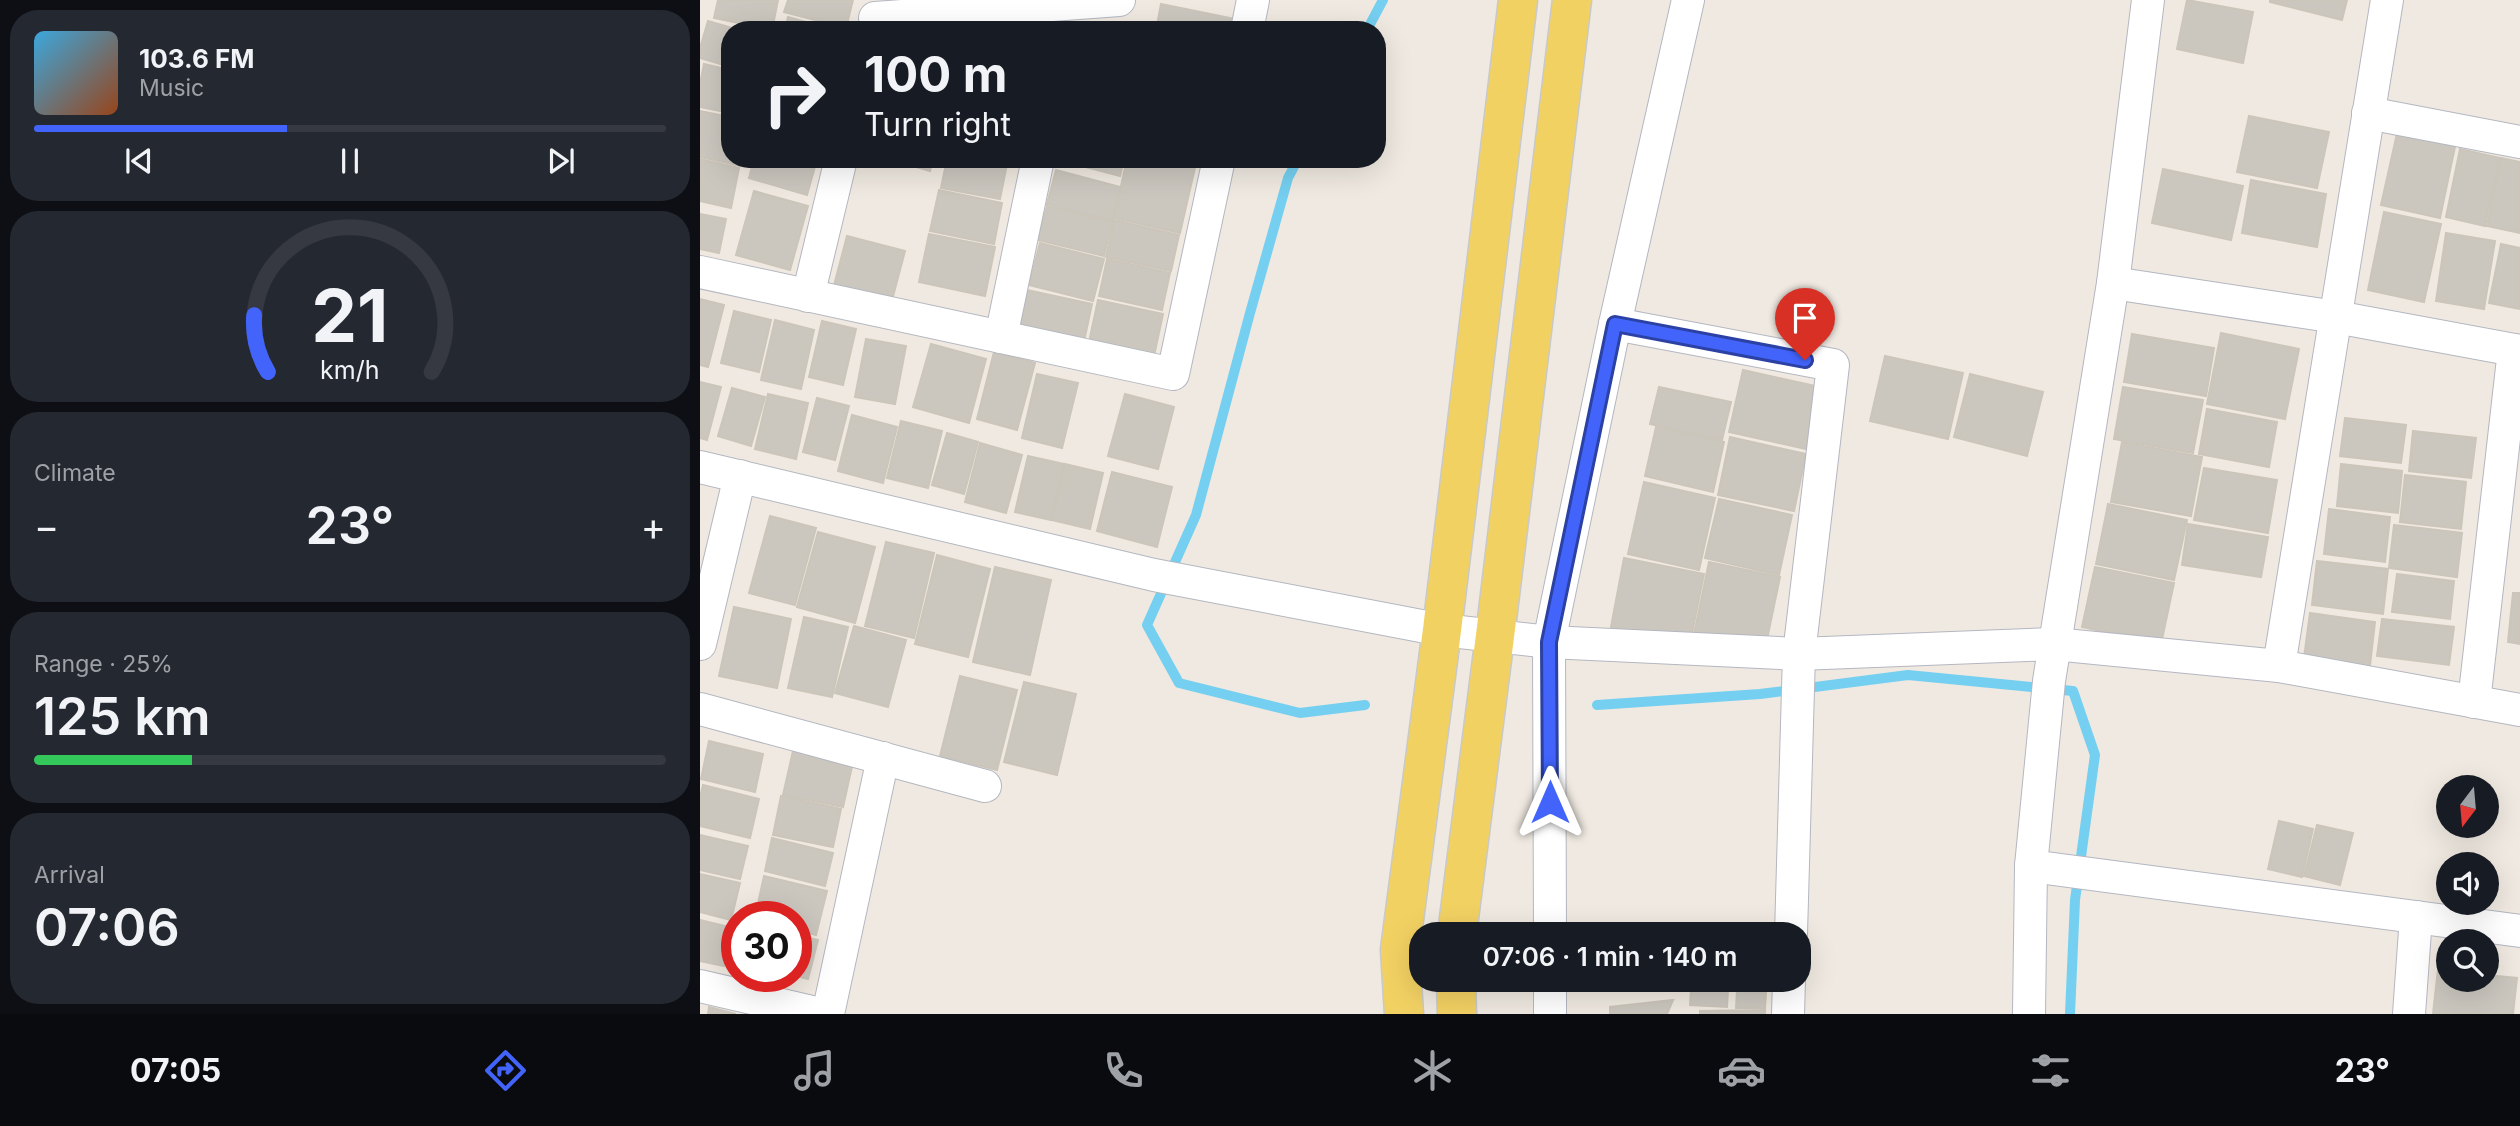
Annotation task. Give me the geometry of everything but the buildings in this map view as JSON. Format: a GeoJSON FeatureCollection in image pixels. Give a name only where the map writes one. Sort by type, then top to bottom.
{"type":"FeatureCollection","features":[{"type":"Feature","properties":{"kind":"main road"},"geometry":{"type":"LineString","coordinates":[[1404,1014],[1400,950],[1442,630],[1518,0]]}},
{"type":"Feature","properties":{"kind":"main road"},"geometry":{"type":"LineString","coordinates":[[1459,922],[1572,0]]}},
{"type":"Feature","properties":{"kind":"main road"},"geometry":{"type":"LineString","coordinates":[[1456,992],[1457,1014]]}},
{"type":"Feature","properties":{"kind":"street"},"geometry":{"type":"LineString","coordinates":[[875,16],[1067,18],[1119,0]]}},
{"type":"Feature","properties":{"kind":"street"},"geometry":{"type":"LineString","coordinates":[[1249,21],[1253,0]]}},
{"type":"Feature","properties":{"kind":"street"},"geometry":{"type":"LineString","coordinates":[[1550,922],[1549,642],[1615,324],[1688,0]]}},
{"type":"Feature","properties":{"kind":"street"},"geometry":{"type":"LineString","coordinates":[[2029,1014],[2031,866],[2054,644],[2112,284],[2148,0]]}},
{"type":"Feature","properties":{"kind":"street"},"geometry":{"type":"LineString","coordinates":[[2279,666],[2387,0]]}},
{"type":"Feature","properties":{"kind":"street"},"geometry":{"type":"LineString","coordinates":[[2368,113],[2520,142]]}},
{"type":"Feature","properties":{"kind":"street"},"geometry":{"type":"LineString","coordinates":[[808,296],[839,168]]}},
{"type":"Feature","properties":{"kind":"street"},"geometry":{"type":"LineString","coordinates":[[1001,337],[1036,168]]}},
{"type":"Feature","properties":{"kind":"street"},"geometry":{"type":"LineString","coordinates":[[700,272],[1173,374],[1217,168]]}},
{"type":"Feature","properties":{"kind":"street"},"geometry":{"type":"LineString","coordinates":[[2112,284],[2336,317],[2517,351],[2474,702]]}},
{"type":"Feature","properties":{"kind":"street"},"geometry":{"type":"LineString","coordinates":[[1615,324],[1833,365],[1799,654],[1791,922]]}},
{"type":"Feature","properties":{"kind":"street"},"geometry":{"type":"LineString","coordinates":[[700,467],[1154,575],[1442,630],[1549,642],[1799,654],[2054,644],[2279,666],[2520,710]]}},
{"type":"Feature","properties":{"kind":"street"},"geometry":{"type":"LineString","coordinates":[[700,644],[740,476]]}},
{"type":"Feature","properties":{"kind":"street"},"geometry":{"type":"LineString","coordinates":[[700,709],[985,786]]}},
{"type":"Feature","properties":{"kind":"street"},"geometry":{"type":"LineString","coordinates":[[828,1014],[883,758]]}},
{"type":"Feature","properties":{"kind":"street"},"geometry":{"type":"LineString","coordinates":[[2031,866],[2520,931]]}},
{"type":"Feature","properties":{"kind":"street"},"geometry":{"type":"LineString","coordinates":[[2409,1014],[2416,917]]}},
{"type":"Feature","properties":{"kind":"street"},"geometry":{"type":"LineString","coordinates":[[700,986],[821,1014]]}},
{"type":"Feature","properties":{"kind":"street"},"geometry":{"type":"LineString","coordinates":[[1550,992],[1550,1014]]}},
{"type":"Feature","properties":{"kind":"street"},"geometry":{"type":"LineString","coordinates":[[1788,1014],[1789,992]]}},
{"type":"Feature","properties":{"kind":"waterway"},"geometry":{"type":"LineString","coordinates":[[1372,21],[1383,0]]}},
{"type":"Feature","properties":{"kind":"waterway"},"geometry":{"type":"LineString","coordinates":[[1293,168],[1288,178],[1250,313],[1196,515],[1147,625],[1179,683],[1300,713],[1365,705]]}},
{"type":"Feature","properties":{"kind":"waterway"},"geometry":{"type":"LineString","coordinates":[[1597,705],[1760,694],[1908,675],[2073,691],[2095,755],[2075,900],[2070,1014]]}},
{"type":"Feature","properties":{"kind":"route"},"geometry":{"type":"LineString","coordinates":[[1550,802],[1549,642],[1615,324],[1805,360]]}}]}
